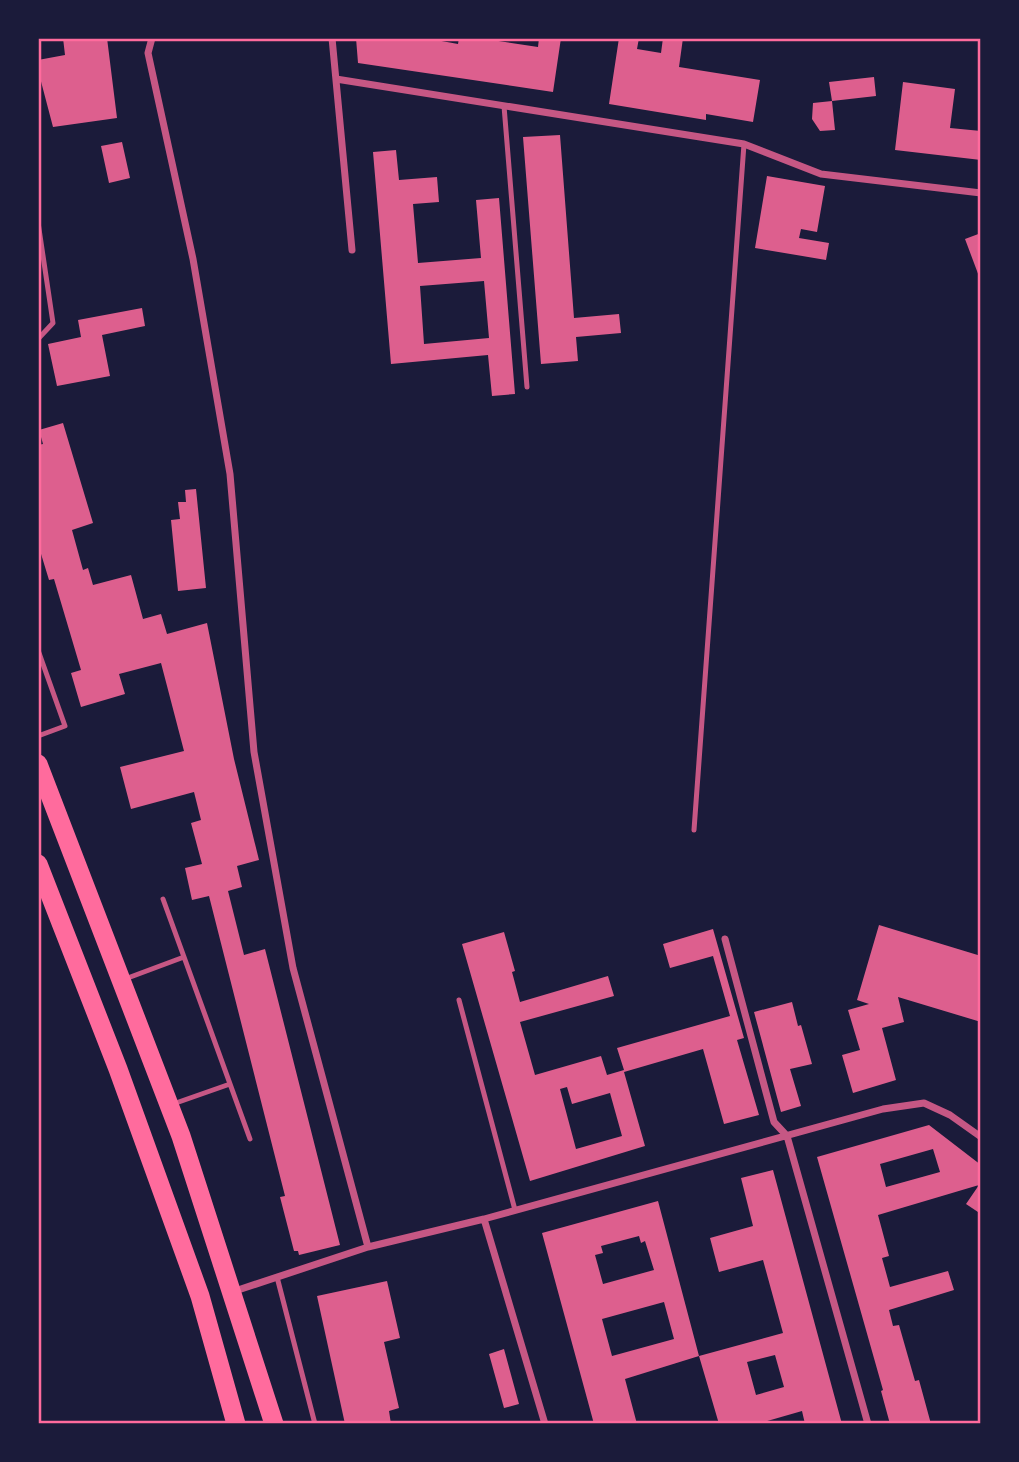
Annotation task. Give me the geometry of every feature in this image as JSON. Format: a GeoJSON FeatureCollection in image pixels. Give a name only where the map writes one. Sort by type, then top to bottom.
{"type":"FeatureCollection","features":[{"type":"Feature","properties":{"kind":"highway"},"geometry":{"type":"LineString","coordinates":[[38,764],[169,1105],[274,1423]]}},
{"type":"Feature","properties":{"kind":"highway"},"geometry":{"type":"LineString","coordinates":[[38,864],[118,1069],[200,1296],[236,1423]]}},
{"type":"Feature","properties":{"kind":"street"},"geometry":{"type":"LineString","coordinates":[[152,38],[148,53],[193,259],[230,474],[254,752],[293,968],[368,1247]]}},
{"type":"Feature","properties":{"kind":"street"},"geometry":{"type":"LineString","coordinates":[[332,38],[352,250]]}},
{"type":"Feature","properties":{"kind":"street"},"geometry":{"type":"LineString","coordinates":[[336,79],[744,144],[821,174],[981,193]]}},
{"type":"Feature","properties":{"kind":"street"},"geometry":{"type":"LineString","coordinates":[[725,939],[774,1122],[787,1136],[868,1423]]}},
{"type":"Feature","properties":{"kind":"street"},"geometry":{"type":"LineString","coordinates":[[232,1292],[368,1247],[484,1219],[883,1109],[924,1103],[950,1115],[981,1137]]}},
{"type":"Feature","properties":{"kind":"street"},"geometry":{"type":"LineString","coordinates":[[484,1219],[545,1423]]}},
{"type":"Feature","properties":{"kind":"lane"},"geometry":{"type":"LineString","coordinates":[[504,106],[527,387]]}},
{"type":"Feature","properties":{"kind":"lane"},"geometry":{"type":"LineString","coordinates":[[694,830],[744,144]]}},
{"type":"Feature","properties":{"kind":"lane"},"geometry":{"type":"LineString","coordinates":[[38,222],[52,323],[38,339]]}},
{"type":"Feature","properties":{"kind":"lane"},"geometry":{"type":"LineString","coordinates":[[38,649],[65,726],[38,736]]}},
{"type":"Feature","properties":{"kind":"lane"},"geometry":{"type":"LineString","coordinates":[[163,899],[250,1139]]}},
{"type":"Feature","properties":{"kind":"lane"},"geometry":{"type":"LineString","coordinates":[[121,980],[184,957]]}},
{"type":"Feature","properties":{"kind":"lane"},"geometry":{"type":"LineString","coordinates":[[459,1000],[514,1210]]}},
{"type":"Feature","properties":{"kind":"lane"},"geometry":{"type":"LineString","coordinates":[[169,1105],[230,1084]]}},
{"type":"Feature","properties":{"kind":"lane"},"geometry":{"type":"LineString","coordinates":[[277,1277],[315,1423]]}},
{"type":"Feature","properties":{"kind":"building"},"geometry":{"type":"Polygon","coordinates":[[[63,38],[107,38],[117,118],[53,127],[38,70],[38,60],[65,55],[63,38]]]}},
{"type":"Feature","properties":{"kind":"building"},"geometry":{"type":"Polygon","coordinates":[[[356,38],[425,38],[458,44],[459,38],[479,38],[538,47],[539,38],[561,38],[553,92],[358,63],[356,38]]]}},
{"type":"Feature","properties":{"kind":"building"},"geometry":{"type":"Polygon","coordinates":[[[619,38],[639,38],[637,49],[661,53],[663,38],[683,38],[679,67],[760,80],[753,122],[706,114],[706,120],[609,104],[619,38]]]}},
{"type":"Feature","properties":{"kind":"building"},"geometry":{"type":"Polygon","coordinates":[[[874,77],[876,96],[832,101],[829,82],[874,77]]]}},
{"type":"Feature","properties":{"kind":"building"},"geometry":{"type":"Polygon","coordinates":[[[903,82],[955,89],[950,128],[981,131],[981,160],[895,150],[903,82]]]}},
{"type":"Feature","properties":{"kind":"building"},"geometry":{"type":"Polygon","coordinates":[[[832,101],[835,130],[820,131],[812,119],[813,103],[832,101]]]}},
{"type":"Feature","properties":{"kind":"building"},"geometry":{"type":"Polygon","coordinates":[[[560,135],[574,318],[619,314],[621,333],[576,337],[578,361],[541,364],[523,137],[560,135]]]}},
{"type":"Feature","properties":{"kind":"building"},"geometry":{"type":"Polygon","coordinates":[[[122,142],[130,178],[109,183],[101,146],[122,142]]]}},
{"type":"Feature","properties":{"kind":"building"},"geometry":{"type":"Polygon","coordinates":[[[396,150],[399,180],[437,177],[439,202],[413,204],[418,263],[481,258],[476,200],[499,198],[515,394],[492,396],[488,355],[391,364],[373,152],[396,150]],[[484,281],[420,286],[424,344],[489,338],[484,281]]]}},
{"type":"Feature","properties":{"kind":"building"},"geometry":{"type":"Polygon","coordinates":[[[767,176],[825,186],[817,232],[801,229],[799,238],[829,243],[826,260],[755,248],[767,176]]]}},
{"type":"Feature","properties":{"kind":"building"},"geometry":{"type":"Polygon","coordinates":[[[981,233],[981,279],[980,279],[965,239],[981,233]]]}},
{"type":"Feature","properties":{"kind":"building"},"geometry":{"type":"Polygon","coordinates":[[[142,308],[145,326],[102,335],[110,376],[57,386],[48,344],[81,337],[78,320],[142,308]]]}},
{"type":"Feature","properties":{"kind":"building"},"geometry":{"type":"Polygon","coordinates":[[[63,423],[93,523],[72,530],[83,570],[88,568],[93,585],[131,575],[143,619],[161,614],[167,634],[207,623],[234,759],[259,860],[237,866],[242,887],[228,891],[244,955],[265,949],[340,1245],[299,1255],[298,1251],[294,1251],[280,1197],[285,1196],[209,896],[192,900],[185,868],[202,864],[191,823],[201,820],[194,792],[131,809],[120,767],[184,751],[161,663],[119,674],[125,694],[81,707],[71,673],[81,670],[54,579],[49,580],[38,544],[38,445],[43,444],[39,430],[63,423]]]}},
{"type":"Feature","properties":{"kind":"building"},"geometry":{"type":"Polygon","coordinates":[[[196,489],[206,588],[178,591],[171,520],[180,519],[178,502],[186,502],[185,490],[196,489]]]}},
{"type":"Feature","properties":{"kind":"building"},"geometry":{"type":"Polygon","coordinates":[[[879,925],[981,956],[981,1022],[898,997],[904,1022],[882,1028],[896,1080],[853,1093],[842,1055],[860,1050],[848,1010],[869,1004],[857,1000],[879,925]]]}},
{"type":"Feature","properties":{"kind":"building"},"geometry":{"type":"Polygon","coordinates":[[[713,929],[744,1038],[737,1040],[759,1115],[724,1124],[703,1049],[624,1072],[645,1146],[530,1181],[462,944],[504,932],[520,1002],[608,976],[614,996],[520,1022],[535,1075],[601,1056],[607,1075],[624,1070],[617,1048],[730,1016],[713,956],[670,968],[663,944],[713,929]],[[567,1087],[560,1089],[576,1149],[622,1136],[610,1093],[572,1104],[567,1087]]]}},
{"type":"Feature","properties":{"kind":"building"},"geometry":{"type":"Polygon","coordinates":[[[792,1002],[812,1064],[790,1069],[801,1106],[781,1112],[754,1012],[792,1002]]]}},
{"type":"Feature","properties":{"kind":"building"},"geometry":{"type":"Polygon","coordinates":[[[929,1125],[981,1165],[981,1214],[966,1204],[979,1185],[878,1215],[889,1256],[882,1258],[890,1287],[948,1271],[954,1290],[889,1310],[893,1326],[899,1325],[915,1381],[919,1380],[931,1424],[890,1424],[881,1391],[883,1390],[817,1157],[929,1125]],[[933,1149],[880,1164],[886,1187],[940,1172],[933,1149]]]}},
{"type":"Feature","properties":{"kind":"building"},"geometry":{"type":"Polygon","coordinates":[[[773,1170],[842,1424],[805,1424],[802,1411],[757,1424],[719,1424],[699,1356],[783,1333],[763,1260],[719,1272],[710,1238],[753,1226],[741,1178],[773,1170]],[[775,1355],[747,1362],[756,1395],[784,1387],[775,1355]]]}},
{"type":"Feature","properties":{"kind":"building"},"geometry":{"type":"Polygon","coordinates":[[[658,1201],[699,1356],[625,1379],[637,1424],[594,1424],[542,1233],[658,1201]],[[639,1236],[601,1246],[603,1253],[595,1255],[603,1284],[654,1270],[645,1241],[641,1243],[639,1236]],[[664,1302],[602,1319],[612,1356],[674,1339],[664,1302]]]}},
{"type":"Feature","properties":{"kind":"building"},"geometry":{"type":"Polygon","coordinates":[[[387,1281],[400,1338],[384,1342],[399,1408],[389,1411],[391,1424],[345,1424],[317,1296],[387,1281]]]}},
{"type":"Feature","properties":{"kind":"building"},"geometry":{"type":"Polygon","coordinates":[[[504,1349],[519,1404],[504,1408],[489,1354],[504,1349]]]}}]}
